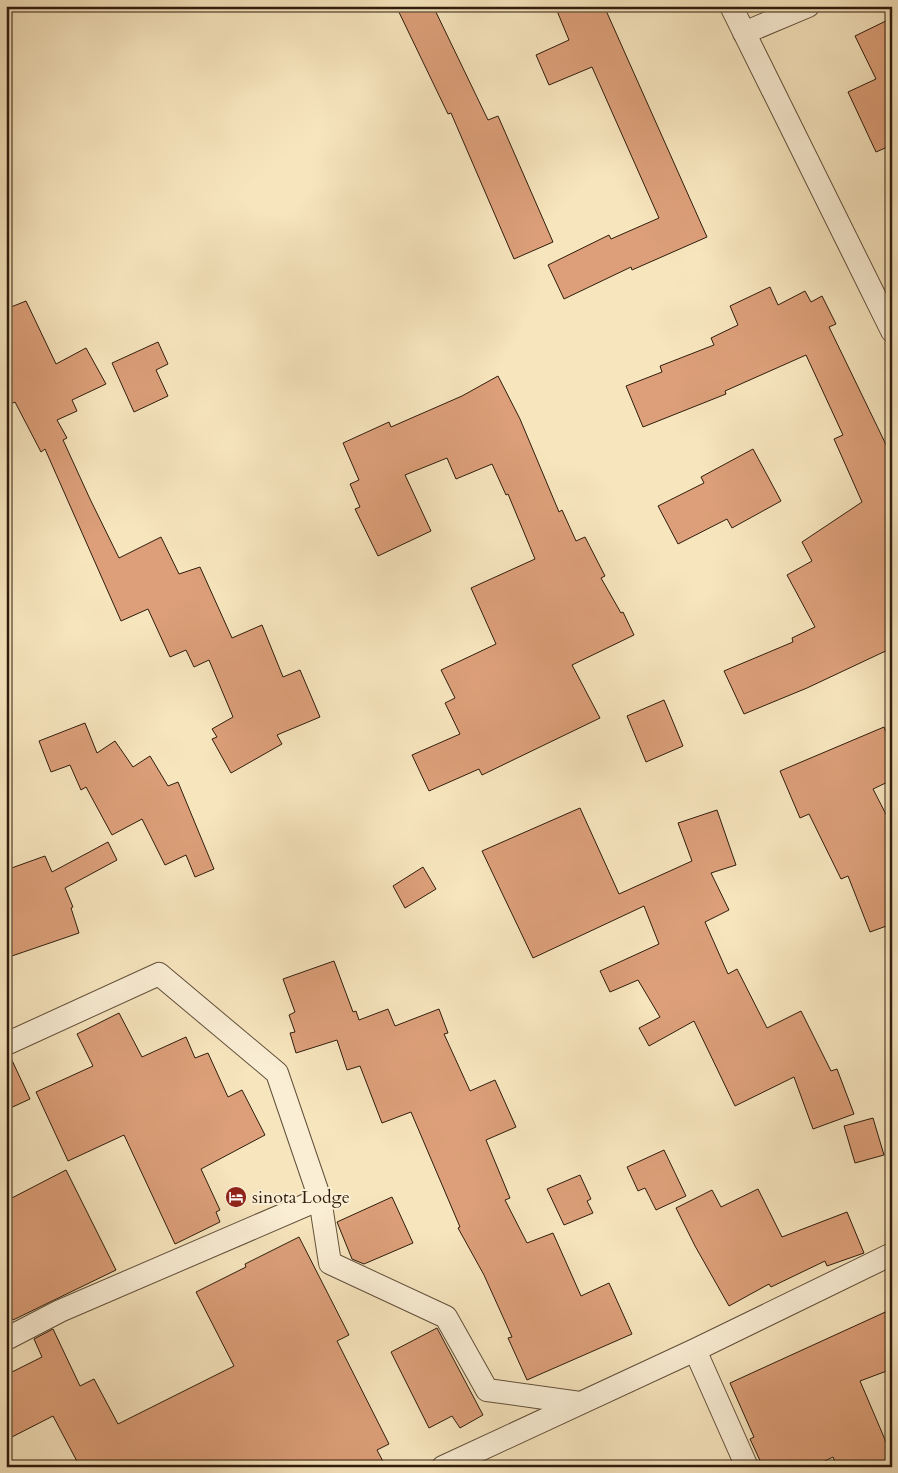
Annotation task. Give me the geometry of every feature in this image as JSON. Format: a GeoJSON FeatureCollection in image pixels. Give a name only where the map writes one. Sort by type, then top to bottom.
{"type":"FeatureCollection","features":[{"type":"Feature","properties":{"kind":"street"},"geometry":{"type":"LineString","coordinates":[[731,6],[892,331]]}},
{"type":"Feature","properties":{"kind":"street"},"geometry":{"type":"LineString","coordinates":[[744,33],[808,6]]}},
{"type":"Feature","properties":{"kind":"street"},"geometry":{"type":"LineString","coordinates":[[6,1044],[159,974],[277,1073],[320,1199],[330,1263],[446,1317],[487,1390],[580,1403]]}},
{"type":"Feature","properties":{"kind":"street"},"geometry":{"type":"LineString","coordinates":[[6,1339],[60,1311],[320,1199]]}},
{"type":"Feature","properties":{"kind":"street"},"geometry":{"type":"LineString","coordinates":[[443,1467],[695,1350],[892,1254]]}},
{"type":"Feature","properties":{"kind":"street"},"geometry":{"type":"LineString","coordinates":[[695,1350],[747,1467]]}},
{"type":"Feature","properties":{"kind":"building"},"geometry":{"type":"Polygon","coordinates":[[[396,6],[433,6],[488,120],[498,116],[553,242],[514,259],[451,113],[448,114],[396,6]]]}},
{"type":"Feature","properties":{"kind":"building"},"geometry":{"type":"Polygon","coordinates":[[[555,6],[604,6],[707,237],[632,270],[631,267],[564,299],[548,265],[609,235],[611,239],[659,218],[592,67],[549,85],[536,55],[569,40],[555,6]]]}},
{"type":"Feature","properties":{"kind":"building"},"geometry":{"type":"Polygon","coordinates":[[[892,18],[892,145],[876,152],[848,92],[876,79],[855,36],[892,18]]]}},
{"type":"Feature","properties":{"kind":"building"},"geometry":{"type":"Polygon","coordinates":[[[770,287],[778,305],[805,291],[811,302],[822,296],[836,324],[829,327],[892,457],[892,648],[807,688],[744,714],[724,671],[793,642],[792,638],[815,627],[787,575],[812,561],[802,542],[862,502],[834,439],[843,435],[806,355],[725,391],[726,394],[643,427],[626,386],[662,372],[660,366],[714,345],[711,338],[738,325],[730,306],[770,287]]]}},
{"type":"Feature","properties":{"kind":"building"},"geometry":{"type":"Polygon","coordinates":[[[26,301],[56,364],[86,348],[106,384],[72,400],[77,411],[57,420],[67,438],[63,440],[119,558],[161,537],[179,574],[200,567],[232,638],[262,625],[283,677],[300,670],[320,717],[277,735],[282,744],[231,773],[212,739],[217,737],[212,729],[233,717],[209,660],[194,667],[186,650],[170,657],[148,609],[121,621],[45,449],[41,452],[15,402],[6,406],[6,309],[26,301]]]}},
{"type":"Feature","properties":{"kind":"building"},"geometry":{"type":"Polygon","coordinates":[[[158,342],[168,364],[156,370],[168,396],[134,412],[112,363],[158,342]]]}},
{"type":"Feature","properties":{"kind":"building"},"geometry":{"type":"Polygon","coordinates":[[[498,376],[520,419],[559,512],[562,510],[576,541],[585,537],[605,576],[601,578],[621,613],[623,612],[634,635],[572,665],[600,718],[482,775],[479,769],[429,791],[412,755],[460,734],[445,703],[455,698],[441,670],[496,644],[471,588],[535,559],[508,494],[506,495],[492,464],[456,479],[447,458],[405,475],[431,531],[378,556],[355,509],[360,507],[350,484],[359,480],[343,443],[389,422],[391,427],[462,396],[498,376]]]}},
{"type":"Feature","properties":{"kind":"building"},"geometry":{"type":"Polygon","coordinates":[[[753,449],[781,501],[732,528],[727,519],[678,544],[658,506],[704,483],[701,477],[753,449]]]}},
{"type":"Feature","properties":{"kind":"building"},"geometry":{"type":"Polygon","coordinates":[[[664,700],[683,746],[646,762],[627,716],[664,700]]]}},
{"type":"Feature","properties":{"kind":"building"},"geometry":{"type":"Polygon","coordinates":[[[85,723],[97,753],[115,741],[133,767],[150,756],[168,786],[178,782],[214,869],[195,877],[186,855],[165,865],[142,819],[112,835],[86,787],[81,790],[70,765],[51,772],[39,741],[85,723]]]}},
{"type":"Feature","properties":{"kind":"building"},"geometry":{"type":"Polygon","coordinates":[[[884,727],[892,745],[892,780],[873,789],[892,826],[892,924],[870,932],[848,876],[841,879],[809,814],[800,818],[780,771],[884,727]]]}},
{"type":"Feature","properties":{"kind":"building"},"geometry":{"type":"Polygon","coordinates":[[[580,808],[619,894],[692,861],[678,823],[717,810],[736,865],[711,873],[729,910],[705,922],[728,974],[737,969],[767,1028],[801,1011],[831,1071],[837,1069],[854,1114],[813,1129],[794,1077],[735,1106],[694,1021],[649,1046],[639,1028],[660,1017],[638,980],[610,992],[600,971],[659,944],[644,906],[533,958],[482,851],[580,808]]]}},
{"type":"Feature","properties":{"kind":"building"},"geometry":{"type":"Polygon","coordinates":[[[108,842],[117,860],[65,888],[73,907],[71,908],[79,933],[6,958],[6,870],[45,856],[52,872],[108,842]]]}},
{"type":"Feature","properties":{"kind":"building"},"geometry":{"type":"Polygon","coordinates":[[[423,867],[436,889],[405,908],[393,886],[423,867]]]}},
{"type":"Feature","properties":{"kind":"building"},"geometry":{"type":"Polygon","coordinates":[[[334,961],[353,1012],[356,1011],[359,1020],[388,1009],[395,1026],[439,1009],[448,1033],[444,1034],[470,1091],[495,1080],[516,1127],[486,1140],[510,1198],[505,1200],[527,1243],[553,1233],[581,1296],[609,1283],[632,1334],[527,1380],[508,1338],[512,1337],[484,1275],[458,1228],[460,1227],[411,1112],[382,1123],[360,1066],[347,1070],[337,1040],[296,1053],[290,1033],[295,1032],[289,1015],[295,1012],[283,979],[334,961]]]}},
{"type":"Feature","properties":{"kind":"building"},"geometry":{"type":"Polygon","coordinates":[[[119,1013],[142,1057],[186,1037],[195,1058],[208,1053],[228,1097],[242,1090],[265,1135],[201,1169],[220,1210],[216,1212],[220,1222],[175,1244],[124,1135],[68,1161],[36,1092],[93,1066],[77,1034],[119,1013]]]}},
{"type":"Feature","properties":{"kind":"building"},"geometry":{"type":"Polygon","coordinates":[[[10,1056],[30,1099],[6,1110],[6,1057],[10,1056]]]}},
{"type":"Feature","properties":{"kind":"building"},"geometry":{"type":"Polygon","coordinates":[[[873,1118],[884,1155],[855,1163],[844,1126],[873,1118]]]}},
{"type":"Feature","properties":{"kind":"building"},"geometry":{"type":"Polygon","coordinates":[[[664,1150],[686,1196],[656,1210],[645,1188],[638,1191],[627,1167],[664,1150]]]}},
{"type":"Feature","properties":{"kind":"building"},"geometry":{"type":"Polygon","coordinates":[[[66,1170],[116,1270],[13,1320],[6,1307],[6,1201],[66,1170]]]}},
{"type":"Feature","properties":{"kind":"building"},"geometry":{"type":"Polygon","coordinates":[[[580,1175],[591,1199],[587,1201],[593,1213],[564,1225],[547,1189],[580,1175]]]}},
{"type":"Feature","properties":{"kind":"building"},"geometry":{"type":"Polygon","coordinates":[[[758,1189],[782,1237],[847,1212],[864,1253],[827,1266],[825,1261],[771,1287],[769,1284],[729,1306],[676,1208],[712,1190],[721,1207],[758,1189]]]}},
{"type":"Feature","properties":{"kind":"building"},"geometry":{"type":"Polygon","coordinates":[[[392,1197],[413,1243],[364,1264],[352,1259],[337,1222],[392,1197]]]}},
{"type":"Feature","properties":{"kind":"building"},"geometry":{"type":"Polygon","coordinates":[[[299,1237],[349,1335],[337,1341],[389,1444],[377,1450],[386,1467],[80,1467],[53,1416],[6,1440],[6,1375],[42,1357],[34,1339],[53,1329],[80,1386],[94,1379],[118,1424],[234,1366],[196,1292],[246,1267],[245,1264],[299,1237]]]}},
{"type":"Feature","properties":{"kind":"building"},"geometry":{"type":"Polygon","coordinates":[[[892,1309],[892,1369],[860,1381],[892,1456],[892,1467],[837,1467],[833,1457],[813,1467],[763,1467],[750,1439],[754,1437],[730,1383],[892,1309]]]}},
{"type":"Feature","properties":{"kind":"building"},"geometry":{"type":"Polygon","coordinates":[[[437,1328],[483,1415],[460,1428],[452,1416],[429,1428],[391,1352],[437,1328]]]}},
{"type":"Feature","properties":{"kind":"place","name":"sinota Lodge"},"geometry":{"type":"Point","coordinates":[236,1197]}}]}
